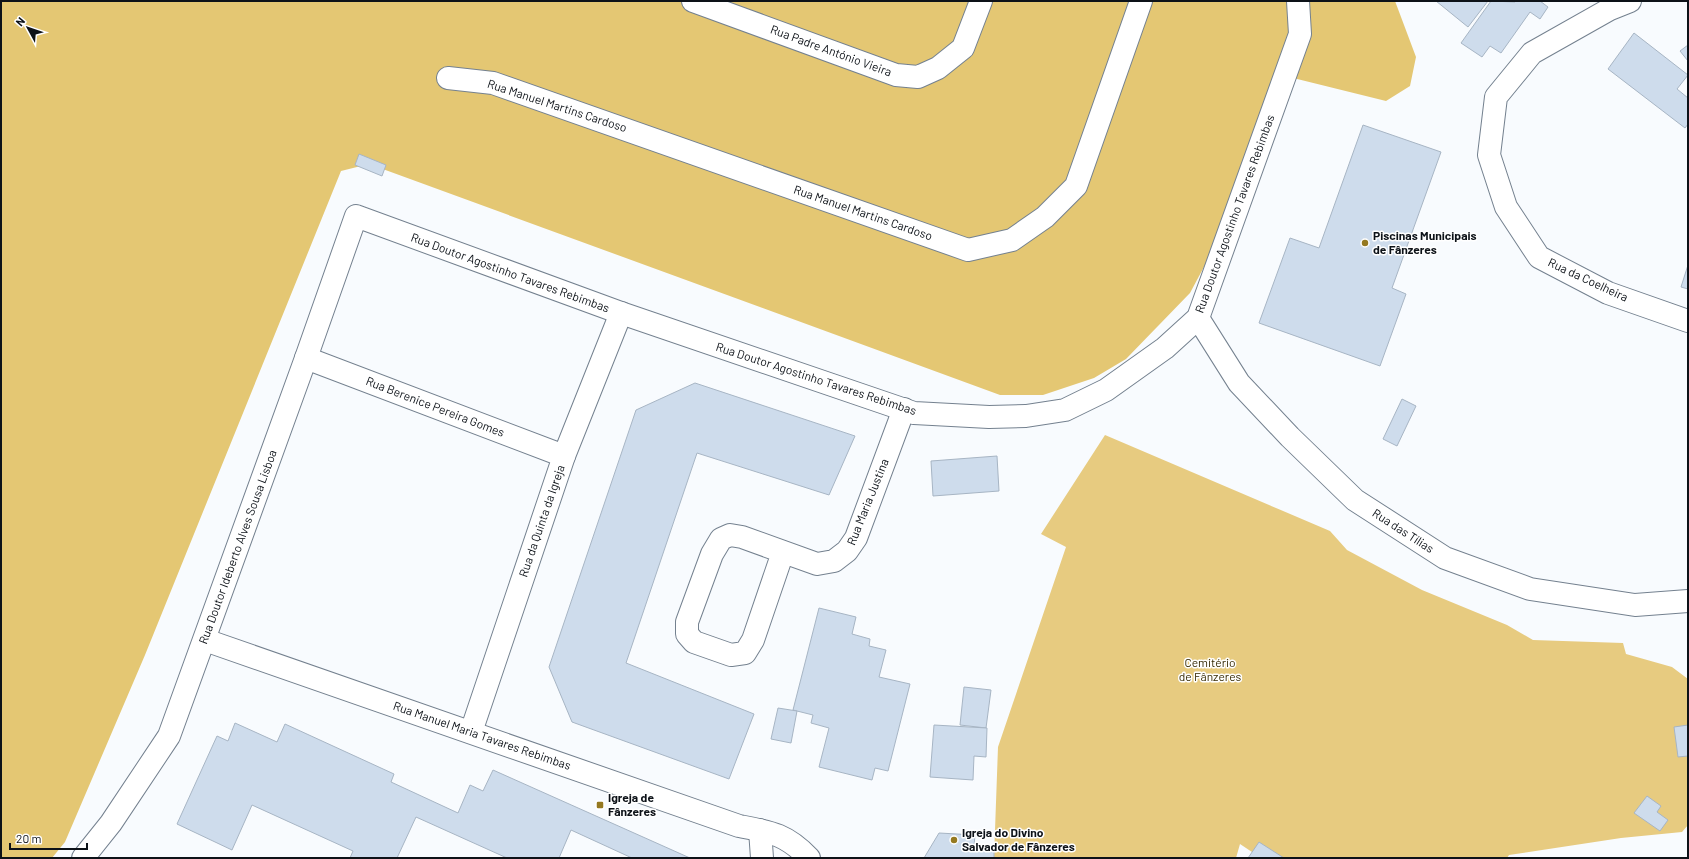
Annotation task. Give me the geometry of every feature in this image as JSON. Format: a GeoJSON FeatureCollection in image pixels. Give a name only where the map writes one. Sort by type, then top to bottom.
{"type":"FeatureCollection","features":[{"type":"Feature","properties":{"kind":"street","name":"Rua Padre António Vieira"},"geometry":{"type":"LineString","coordinates":[[692,1],[896,75],[918,76],[938,68],[963,48],[981,1]]}},
{"type":"Feature","properties":{"kind":"street","name":"Rua Manuel Martins Cardoso"},"geometry":{"type":"LineString","coordinates":[[448,78],[493,82],[968,250],[1012,240],[1045,217],[1076,186],[1141,1]]}},
{"type":"Feature","properties":{"kind":"street","name":"Rua Doutor Agostinho Tavares Rebimbas"},"geometry":{"type":"LineString","coordinates":[[356,216],[621,313],[914,413],[989,417],[1026,416],[1065,410],[1106,390],[1165,348],[1198,318],[1300,34],[1298,1]]}},
{"type":"Feature","properties":{"kind":"street","name":"Rua da Coelheira"},"geometry":{"type":"LineString","coordinates":[[1630,1],[1610,9],[1532,53],[1496,98],[1489,155],[1506,207],[1539,257],[1608,293],[1688,322]]}},
{"type":"Feature","properties":{"kind":"street","name":"Rua Doutor Ideberto Alves Sousa Lisboa"},"geometry":{"type":"LineString","coordinates":[[83,858],[111,823],[170,736],[356,216]]}},
{"type":"Feature","properties":{"kind":"street","name":"Rua da Quinta da Igreja"},"geometry":{"type":"LineString","coordinates":[[471,732],[564,456],[621,313]]}},
{"type":"Feature","properties":{"kind":"street","name":"Rua das Tílias"},"geometry":{"type":"LineString","coordinates":[[1198,318],[1239,383],[1290,437],[1355,500],[1445,558],[1530,589],[1635,605],[1688,601]]}},
{"type":"Feature","properties":{"kind":"street","name":"Rua Berenice Pereira Gomes"},"geometry":{"type":"LineString","coordinates":[[306,358],[564,456]]}},
{"type":"Feature","properties":{"kind":"street","name":"Rua Maria Justina"},"geometry":{"type":"LineString","coordinates":[[783,552],[752,640],[745,653],[731,656],[694,642],[687,634],[687,622],[712,554],[721,539],[730,535],[742,537],[817,564],[834,561],[847,552],[856,538],[904,409]]}},
{"type":"Feature","properties":{"kind":"street","name":"Rua Manuel Maria Tavares Rebimbas"},"geometry":{"type":"LineString","coordinates":[[205,640],[739,826],[785,837],[800,848],[810,858]]}},
{"type":"Feature","properties":{"kind":"street"},"geometry":{"type":"LineString","coordinates":[[760,830],[762,858]]}},
{"type":"Feature","properties":{"kind":"green space","name":"Cemitério de Fânzeres"},"geometry":{"type":"Polygon","coordinates":[[[1105,435],[1330,531],[1347,550],[1422,590],[1507,625],[1533,640],[1623,643],[1626,654],[1672,667],[1688,679],[1688,825],[1682,832],[1621,838],[1509,855],[1507,858],[1261,858],[1240,844],[1236,858],[994,858],[998,747],[1066,547],[1041,534],[1105,435]]]}},
{"type":"Feature","properties":{"kind":"shaded area"},"geometry":{"type":"Polygon","coordinates":[[[1,1],[1395,1],[1416,57],[1410,86],[1386,101],[1277,74],[1213,250],[1190,293],[1126,359],[1094,378],[1043,395],[1000,395],[369,164],[341,171],[145,655],[65,842],[52,858],[1,858],[1,1]]]}},
{"type":"Feature","properties":{"kind":"building"},"geometry":{"type":"Polygon","coordinates":[[[1436,1],[1488,1],[1468,27],[1436,1]]]}},
{"type":"Feature","properties":{"kind":"building"},"geometry":{"type":"Polygon","coordinates":[[[1491,1],[1540,1],[1548,7],[1540,19],[1530,12],[1501,53],[1490,46],[1482,57],[1461,43],[1491,1]]]}},
{"type":"Feature","properties":{"kind":"building"},"geometry":{"type":"Polygon","coordinates":[[[1634,33],[1688,75],[1677,89],[1688,98],[1688,124],[1685,128],[1608,69],[1634,33]]]}},
{"type":"Feature","properties":{"kind":"building"},"geometry":{"type":"Polygon","coordinates":[[[1688,45],[1688,61],[1680,51],[1688,45]]]}},
{"type":"Feature","properties":{"kind":"building","name":"Piscinas Municipais de Fânzeres"},"geometry":{"type":"Polygon","coordinates":[[[1363,125],[1441,152],[1392,288],[1406,294],[1380,366],[1259,323],[1290,238],[1319,248],[1363,125]]]}},
{"type":"Feature","properties":{"kind":"building"},"geometry":{"type":"Polygon","coordinates":[[[359,154],[386,165],[382,176],[355,165],[359,154]]]}},
{"type":"Feature","properties":{"kind":"building"},"geometry":{"type":"Polygon","coordinates":[[[1688,265],[1688,289],[1681,287],[1688,265]]]}},
{"type":"Feature","properties":{"kind":"building"},"geometry":{"type":"Polygon","coordinates":[[[695,383],[855,436],[829,495],[697,453],[626,663],[754,714],[729,779],[572,722],[549,667],[636,410],[695,383]]]}},
{"type":"Feature","properties":{"kind":"building"},"geometry":{"type":"Polygon","coordinates":[[[1402,399],[1416,406],[1397,446],[1383,439],[1402,399]]]}},
{"type":"Feature","properties":{"kind":"building"},"geometry":{"type":"Polygon","coordinates":[[[997,456],[999,491],[933,496],[931,461],[997,456]]]}},
{"type":"Feature","properties":{"kind":"building"},"geometry":{"type":"Polygon","coordinates":[[[819,608],[856,617],[852,634],[870,639],[869,646],[886,650],[879,677],[910,684],[888,771],[875,768],[872,780],[819,767],[829,728],[811,723],[813,715],[793,710],[819,608]]]}},
{"type":"Feature","properties":{"kind":"building"},"geometry":{"type":"Polygon","coordinates":[[[964,687],[991,690],[986,728],[960,725],[964,687]]]}},
{"type":"Feature","properties":{"kind":"building"},"geometry":{"type":"Polygon","coordinates":[[[778,708],[797,711],[791,743],[771,739],[778,708]]]}},
{"type":"Feature","properties":{"kind":"building"},"geometry":{"type":"Polygon","coordinates":[[[235,723],[277,742],[285,724],[394,774],[391,782],[458,813],[470,785],[483,791],[493,770],[690,858],[632,858],[571,830],[559,858],[507,858],[416,817],[397,858],[350,858],[353,851],[252,805],[232,850],[177,824],[217,736],[228,741],[235,723]]]}},
{"type":"Feature","properties":{"kind":"building"},"geometry":{"type":"Polygon","coordinates":[[[934,725],[987,728],[986,757],[974,756],[973,780],[930,777],[934,725]]]}},
{"type":"Feature","properties":{"kind":"building"},"geometry":{"type":"Polygon","coordinates":[[[1688,725],[1688,756],[1678,757],[1674,727],[1688,725]]]}},
{"type":"Feature","properties":{"kind":"building"},"geometry":{"type":"Polygon","coordinates":[[[1647,796],[1661,806],[1657,812],[1668,820],[1660,831],[1634,813],[1647,796]]]}},
{"type":"Feature","properties":{"kind":"building","name":"Igreja do Divino Salvador de Fânzeres"},"geometry":{"type":"Polygon","coordinates":[[[939,833],[975,835],[974,846],[994,847],[994,858],[924,858],[939,833]]]}},
{"type":"Feature","properties":{"kind":"building"},"geometry":{"type":"Polygon","coordinates":[[[1259,842],[1284,858],[1248,858],[1259,842]]]}},
{"type":"Feature","properties":{"kind":"place","name":"Piscinas Municipais de Fânzeres"},"geometry":{"type":"Point","coordinates":[1365,243]}},
{"type":"Feature","properties":{"kind":"place","name":"Igreja de Fânzeres"},"geometry":{"type":"Point","coordinates":[600,805]}},
{"type":"Feature","properties":{"kind":"place","name":"Igreja do Divino Salvador de Fânzeres"},"geometry":{"type":"Point","coordinates":[954,840]}}]}
